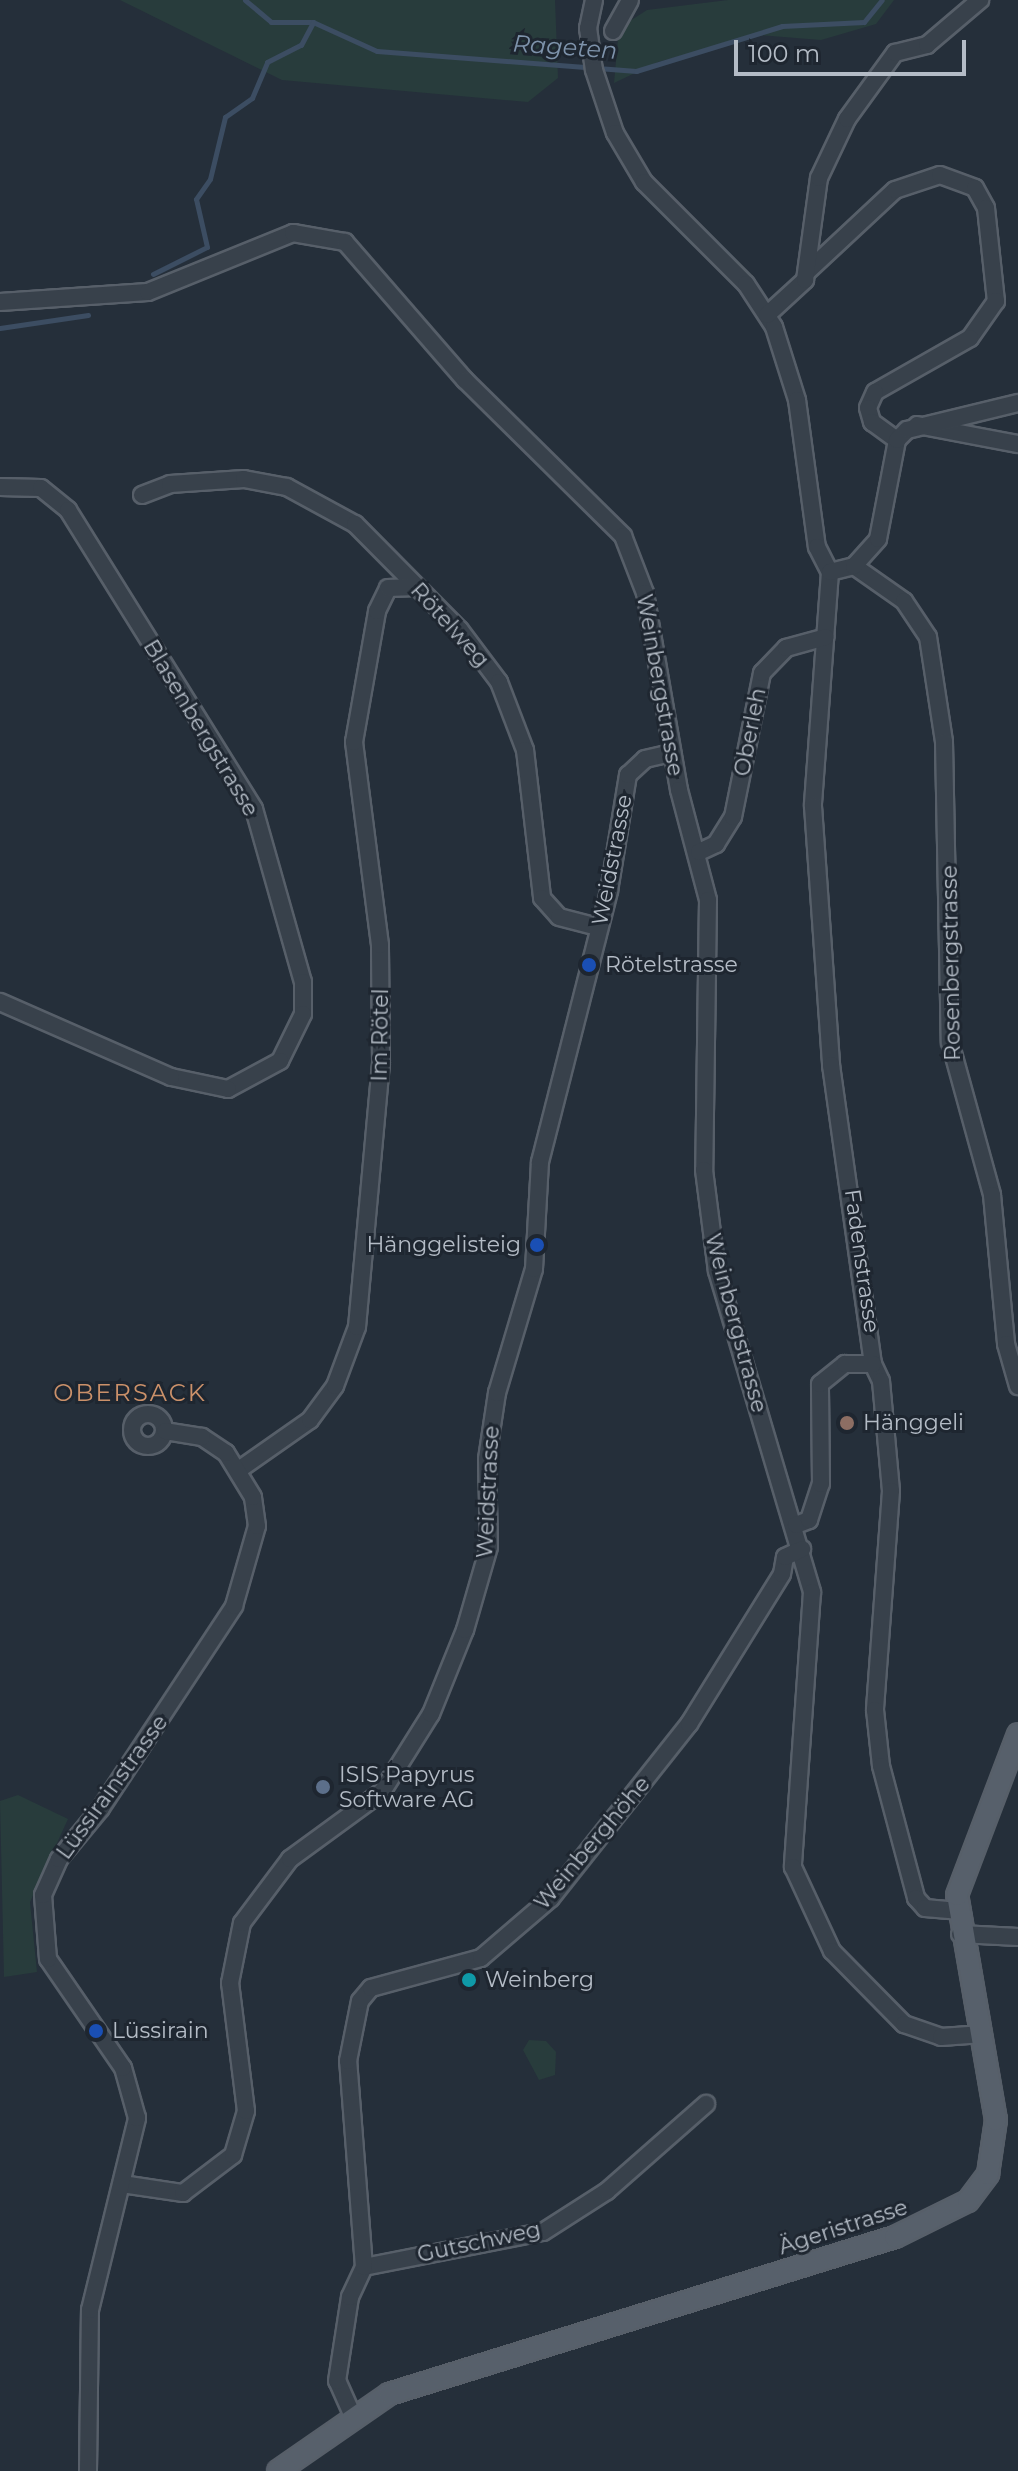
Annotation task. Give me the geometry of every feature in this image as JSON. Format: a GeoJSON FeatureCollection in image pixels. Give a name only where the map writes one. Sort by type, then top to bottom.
{"type":"FeatureCollection","features":[{"type":"Feature","properties":{"kind":"main road","name":"Ägeristrasse"},"geometry":{"type":"LineString","coordinates":[[278,2471],[352,2414],[437,2376],[895,2237],[954,2212],[978,2190],[993,2155],[983,2034],[960,1934],[958,1911],[966,1862],[1018,1734]]}},
{"type":"Feature","properties":{"kind":"street"},"geometry":{"type":"LineString","coordinates":[[594,0],[588,28],[594,70],[606,114],[644,182],[746,284],[767,315],[795,391],[817,547],[830,572],[854,566],[886,523],[895,448],[917,425],[1018,403]]}},
{"type":"Feature","properties":{"kind":"street"},"geometry":{"type":"LineString","coordinates":[[613,31],[630,0]]}},
{"type":"Feature","properties":{"kind":"street"},"geometry":{"type":"LineString","coordinates":[[807,272],[819,178],[847,119],[895,53],[927,45],[980,0]]}},
{"type":"Feature","properties":{"kind":"street"},"geometry":{"type":"LineString","coordinates":[[767,315],[807,272],[895,190],[940,175],[975,188],[986,208],[996,301],[989,321],[970,338],[875,392],[868,408],[872,422],[895,448]]}},
{"type":"Feature","properties":{"kind":"street","name":"Weinbergstrasse"},"geometry":{"type":"LineString","coordinates":[[0,302],[148,292],[263,242],[320,233],[370,263],[465,380],[623,536],[645,593],[672,753],[699,852],[708,900],[706,1208],[717,1271],[796,1525],[814,1622],[793,1816],[802,1897],[837,1958],[904,2024],[941,2037],[983,2034]]}},
{"type":"Feature","properties":{"kind":"street"},"geometry":{"type":"LineString","coordinates":[[917,425],[1018,444]]}},
{"type":"Feature","properties":{"kind":"street","name":"Rötelweg"},"geometry":{"type":"LineString","coordinates":[[142,495],[170,484],[239,480],[287,487],[355,524],[482,657],[516,718],[542,898],[559,917],[598,927]]}},
{"type":"Feature","properties":{"kind":"street","name":"Blasenbergstrasse"},"geometry":{"type":"LineString","coordinates":[[0,487],[41,488],[68,510],[254,809],[303,982],[303,1014],[280,1061],[228,1089],[171,1077],[0,1002]]}},
{"type":"Feature","properties":{"kind":"street","name":"Rosenbergstrasse"},"geometry":{"type":"LineString","coordinates":[[854,566],[904,601],[928,637],[944,742],[950,1042],[992,1195],[1006,1344],[1018,1386]]}},
{"type":"Feature","properties":{"kind":"street","name":"Fadenstrasse"},"geometry":{"type":"LineString","coordinates":[[830,572],[813,806],[831,1065],[873,1364],[881,1381],[891,1491],[875,1710],[881,1766],[916,1898],[925,1908],[958,1911]]}},
{"type":"Feature","properties":{"kind":"street","name":"Im Rötel"},"geometry":{"type":"LineString","coordinates":[[240,1469],[310,1420],[335,1386],[357,1327],[381,1062],[380,945],[354,742],[377,611],[388,588],[416,587]]}},
{"type":"Feature","properties":{"kind":"street","name":"Oberleh"},"geometry":{"type":"LineString","coordinates":[[699,852],[716,844],[733,817],[762,673],[786,648],[826,637]]}},
{"type":"Feature","properties":{"kind":"street","name":"Weidstrasse"},"geometry":{"type":"LineString","coordinates":[[122,2184],[183,2193],[233,2155],[246,2111],[230,1983],[242,1923],[290,1859],[382,1792],[431,1714],[465,1630],[489,1547],[487,1459],[497,1393],[534,1269],[540,1162],[598,927],[628,775],[645,759],[672,753]]}},
{"type":"Feature","properties":{"kind":"street"},"geometry":{"type":"LineString","coordinates":[[796,1525],[809,1520],[821,1484],[820,1384],[845,1364],[873,1364]]}},
{"type":"Feature","properties":{"kind":"street"},"geometry":{"type":"LineString","coordinates":[[165,1431],[214,1443],[240,1469]]}},
{"type":"Feature","properties":{"kind":"street","name":"Lüssirainstrasse"},"geometry":{"type":"LineString","coordinates":[[88,2471],[90,2310],[104,2234],[137,2137],[134,2095],[48,1959],[43,1895],[59,1859],[101,1808],[234,1606],[257,1526],[240,1469]]}},
{"type":"Feature","properties":{"kind":"street","name":"Weinberghöhe"},"geometry":{"type":"LineString","coordinates":[[364,2267],[348,2061],[360,2001],[371,1988],[481,1958],[551,1898],[689,1724],[782,1574],[785,1557],[802,1549]]}},
{"type":"Feature","properties":{"kind":"street"},"geometry":{"type":"LineString","coordinates":[[960,1934],[1018,1937]]}},
{"type":"Feature","properties":{"kind":"street","name":"Gutschweg"},"geometry":{"type":"LineString","coordinates":[[364,2267],[543,2232],[607,2191],[706,2104]]}},
{"type":"Feature","properties":{"kind":"street"},"geometry":{"type":"LineString","coordinates":[[352,2414],[337,2381],[341,2334],[364,2267]]}},
{"type":"Feature","properties":{"kind":"green space"},"geometry":{"type":"Polygon","coordinates":[[[120,0],[555,0],[558,78],[528,102],[282,80],[120,0]]]}},
{"type":"Feature","properties":{"kind":"green space"},"geometry":{"type":"Polygon","coordinates":[[[728,0],[894,0],[876,24],[821,40],[759,35],[658,62],[614,83],[619,28],[647,10],[728,0]]]}},
{"type":"Feature","properties":{"kind":"green space"},"geometry":{"type":"Polygon","coordinates":[[[18,1795],[68,1819],[30,1902],[37,1972],[4,1977],[0,1801],[18,1795]]]}},
{"type":"Feature","properties":{"kind":"green space"},"geometry":{"type":"Polygon","coordinates":[[[529,2040],[546,2041],[556,2052],[555,2075],[539,2080],[523,2050],[529,2040]]]}},
{"type":"Feature","properties":{"kind":"waterway","name":"Rageten"},"geometry":{"type":"LineString","coordinates":[[245,0],[271,22],[313,22],[377,51],[636,71],[782,26],[864,22],[882,0]]}},
{"type":"Feature","properties":{"kind":"waterway"},"geometry":{"type":"LineString","coordinates":[[153,274],[207,247],[196,199],[210,179],[225,117],[252,98],[267,62],[301,45],[313,22]]}},
{"type":"Feature","properties":{"kind":"waterway"},"geometry":{"type":"LineString","coordinates":[[0,328],[88,315]]}},
{"type":"Feature","properties":{"kind":"place","name":"Rötelstrasse"},"geometry":{"type":"Point","coordinates":[589,965]}},
{"type":"Feature","properties":{"kind":"place","name":"Hänggelisteig"},"geometry":{"type":"Point","coordinates":[537,1245]}},
{"type":"Feature","properties":{"kind":"place","name":"Hänggeli"},"geometry":{"type":"Point","coordinates":[847,1423]}},
{"type":"Feature","properties":{"kind":"place","name":"ISIS Papyrus Software AG"},"geometry":{"type":"Point","coordinates":[323,1787]}},
{"type":"Feature","properties":{"kind":"place","name":"Weinberg"},"geometry":{"type":"Point","coordinates":[469,1980]}},
{"type":"Feature","properties":{"kind":"place","name":"Lüssirain"},"geometry":{"type":"Point","coordinates":[96,2031]}},
{"type":"Feature","properties":{"kind":"district","name":"OBERSACK"},"geometry":{"type":"Point","coordinates":[130,1393]}}]}
